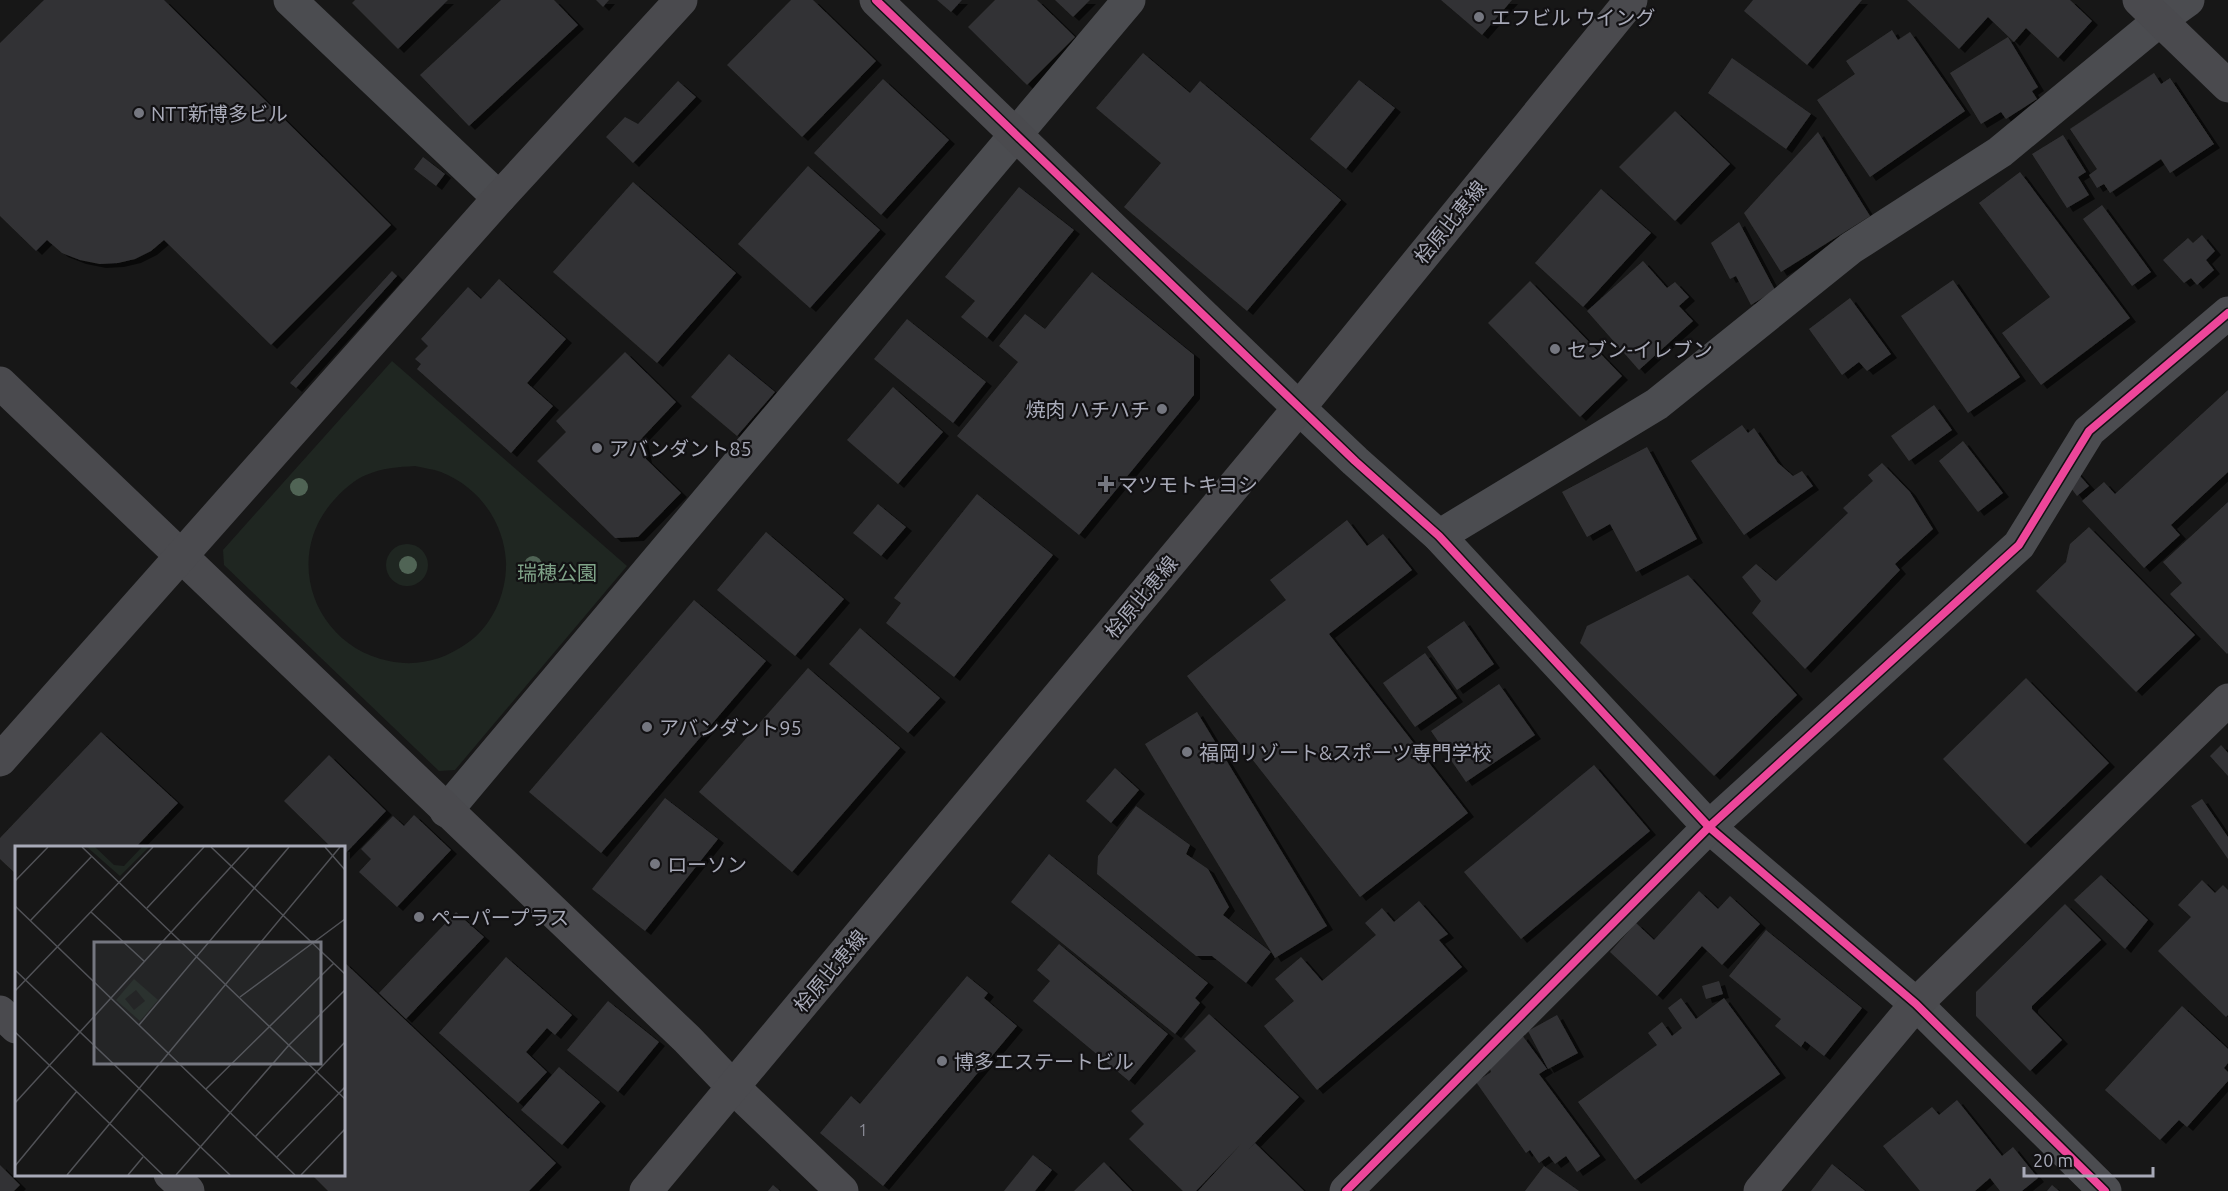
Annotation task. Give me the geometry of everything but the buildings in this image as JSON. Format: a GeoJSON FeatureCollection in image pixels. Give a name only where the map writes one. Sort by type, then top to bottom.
{"type":"FeatureCollection","features":[{"type":"Feature","properties":{"kind":"street"},"geometry":{"type":"LineString","coordinates":[[290,0],[499,198]]}},
{"type":"Feature","properties":{"kind":"street"},"geometry":{"type":"LineString","coordinates":[[0,760],[499,198],[681,0]]}},
{"type":"Feature","properties":{"kind":"street"},"geometry":{"type":"LineString","coordinates":[[876,0],[1299,408],[1439,536],[1709,827],[1916,1004],[2105,1191]]}},
{"type":"Feature","properties":{"kind":"street"},"geometry":{"type":"LineString","coordinates":[[446,811],[1129,0]]}},
{"type":"Feature","properties":{"kind":"street","name":"桧原比恵線"},"geometry":{"type":"LineString","coordinates":[[646,1191],[1299,408],[1631,0]]}},
{"type":"Feature","properties":{"kind":"street"},"geometry":{"type":"LineString","coordinates":[[1439,536],[1656,404],[1851,248],[2000,152],[2150,10],[2188,0]]}},
{"type":"Feature","properties":{"kind":"street"},"geometry":{"type":"LineString","coordinates":[[2150,10],[2228,86]]}},
{"type":"Feature","properties":{"kind":"street"},"geometry":{"type":"LineString","coordinates":[[1346,1191],[1709,827],[2019,545],[2089,431],[2228,313]]}},
{"type":"Feature","properties":{"kind":"street"},"geometry":{"type":"LineString","coordinates":[[0,383],[687,1039],[733,1087],[842,1191]]}},
{"type":"Feature","properties":{"kind":"street"},"geometry":{"type":"LineString","coordinates":[[1760,1191],[1916,1004],[2228,700]]}},
{"type":"Feature","properties":{"kind":"street"},"geometry":{"type":"LineString","coordinates":[[0,1012],[15,1027]]}},
{"type":"Feature","properties":{"kind":"street"},"geometry":{"type":"LineString","coordinates":[[172,1176],[188,1191]]}},
{"type":"Feature","properties":{"kind":"green space","name":"瑞穂公園"},"geometry":{"type":"Polygon","coordinates":[[[392,361],[627,566],[455,770],[439,771],[224,565],[223,550],[392,361]],[[415,466],[378,471],[353,482],[334,500],[318,523],[310,547],[309,572],[314,596],[325,618],[341,638],[363,652],[399,663],[439,658],[457,650],[475,637],[496,608],[506,574],[504,547],[500,533],[495,520],[478,497],[455,479],[438,471],[415,466]]]}},
{"type":"Feature","properties":{"kind":"green space"},"geometry":{"type":"Polygon","coordinates":[[[407,544],[422,550],[428,565],[422,580],[407,586],[392,580],[386,565],[392,550],[407,544]]]}},
{"type":"Feature","properties":{"kind":"cycle path"},"geometry":{"type":"LineString","coordinates":[[876,0],[1355,461],[1439,536],[1709,827],[1916,1004],[2105,1191]]}},
{"type":"Feature","properties":{"kind":"cycle path"},"geometry":{"type":"LineString","coordinates":[[1346,1191],[1709,827],[2019,545],[2089,431],[2228,313]]}},
{"type":"Feature","properties":{"kind":"place","name":"エフビル ウイング"},"geometry":{"type":"Point","coordinates":[1479,17]}},
{"type":"Feature","properties":{"kind":"place","name":"NTT新博多ビル"},"geometry":{"type":"Point","coordinates":[139,113]}},
{"type":"Feature","properties":{"kind":"place","name":"セブン-イレブン"},"geometry":{"type":"Point","coordinates":[1555,349]}},
{"type":"Feature","properties":{"kind":"place","name":"焼肉 ハチハチ"},"geometry":{"type":"Point","coordinates":[1162,409]}},
{"type":"Feature","properties":{"kind":"place","name":"アバンダント85"},"geometry":{"type":"Point","coordinates":[597,448]}},
{"type":"Feature","properties":{"kind":"place","name":"マツモトキヨシ"},"geometry":{"type":"Point","coordinates":[1106,484]}},
{"type":"Feature","properties":{"kind":"place","name":"アバンダント95"},"geometry":{"type":"Point","coordinates":[647,727]}},
{"type":"Feature","properties":{"kind":"place","name":"福岡リゾート&スポーツ専門学校"},"geometry":{"type":"Point","coordinates":[1187,752]}},
{"type":"Feature","properties":{"kind":"place","name":"ローソン"},"geometry":{"type":"Point","coordinates":[655,864]}},
{"type":"Feature","properties":{"kind":"place","name":"ペーパープラス"},"geometry":{"type":"Point","coordinates":[419,917]}},
{"type":"Feature","properties":{"kind":"place","name":"博多エステートビル"},"geometry":{"type":"Point","coordinates":[942,1061]}}]}
